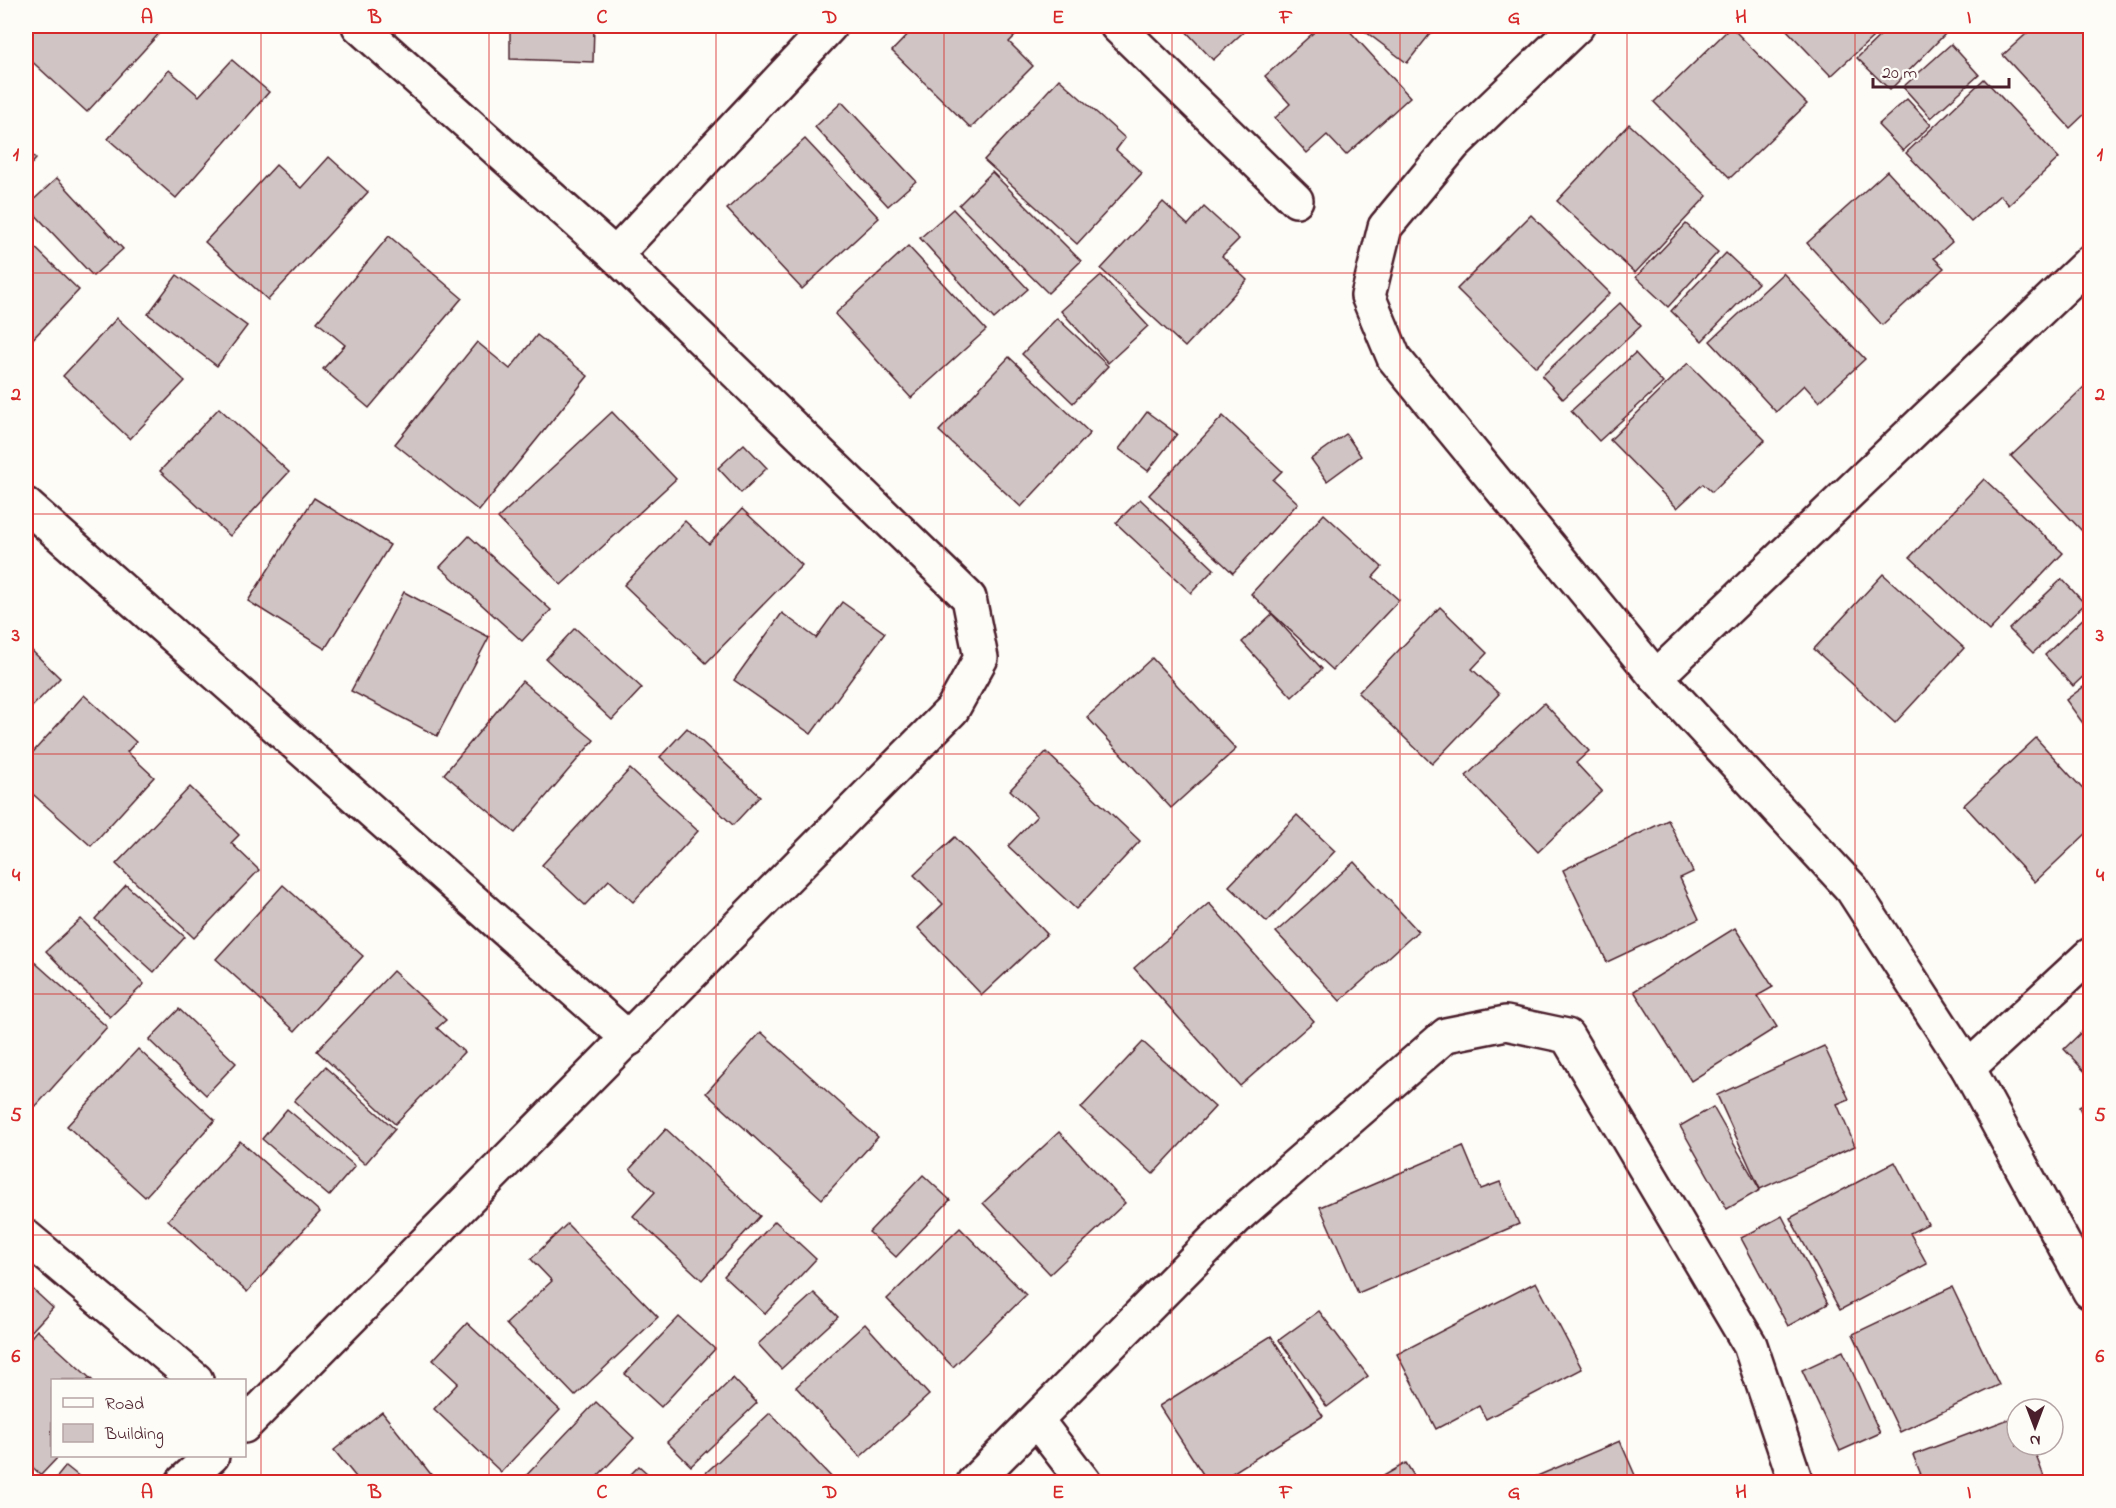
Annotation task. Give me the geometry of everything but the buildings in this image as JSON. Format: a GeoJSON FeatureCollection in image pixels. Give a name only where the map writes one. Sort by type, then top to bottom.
{"type":"FeatureCollection","features":[{"type":"Feature","properties":{"kind":"street"},"geometry":{"type":"LineString","coordinates":[[246,1422],[629,1039],[952,710],[981,658],[969,598],[615,255],[359,26]]}},
{"type":"Feature","properties":{"kind":"street"},"geometry":{"type":"LineString","coordinates":[[615,255],[830,26]]}},
{"type":"Feature","properties":{"kind":"street"},"geometry":{"type":"LineString","coordinates":[[1117,26],[1296,200]]}},
{"type":"Feature","properties":{"kind":"street"},"geometry":{"type":"LineString","coordinates":[[1577,26],[1454,144],[1384,227],[1368,296],[1394,358],[1656,677],[1852,889],[1968,1068],[2091,1292]]}},
{"type":"Feature","properties":{"kind":"street"},"geometry":{"type":"LineString","coordinates":[[1656,677],[2091,262]]}},
{"type":"Feature","properties":{"kind":"street"},"geometry":{"type":"LineString","coordinates":[[26,505],[629,1039]]}},
{"type":"Feature","properties":{"kind":"street"},"geometry":{"type":"LineString","coordinates":[[1968,1068],[2091,955]]}},
{"type":"Feature","properties":{"kind":"street"},"geometry":{"type":"LineString","coordinates":[[975,1482],[1241,1213],[1446,1035],[1506,1023],[1567,1036],[1750,1345],[1796,1482]]}},
{"type":"Feature","properties":{"kind":"street"},"geometry":{"type":"LineString","coordinates":[[26,1238],[195,1379]]}},
{"type":"Feature","properties":{"kind":"street"},"geometry":{"type":"LineString","coordinates":[[1037,1421],[1084,1482]]}},
{"type":"Feature","properties":{"kind":"street"},"geometry":{"type":"LineString","coordinates":[[183,1482],[210,1457]]}}]}
